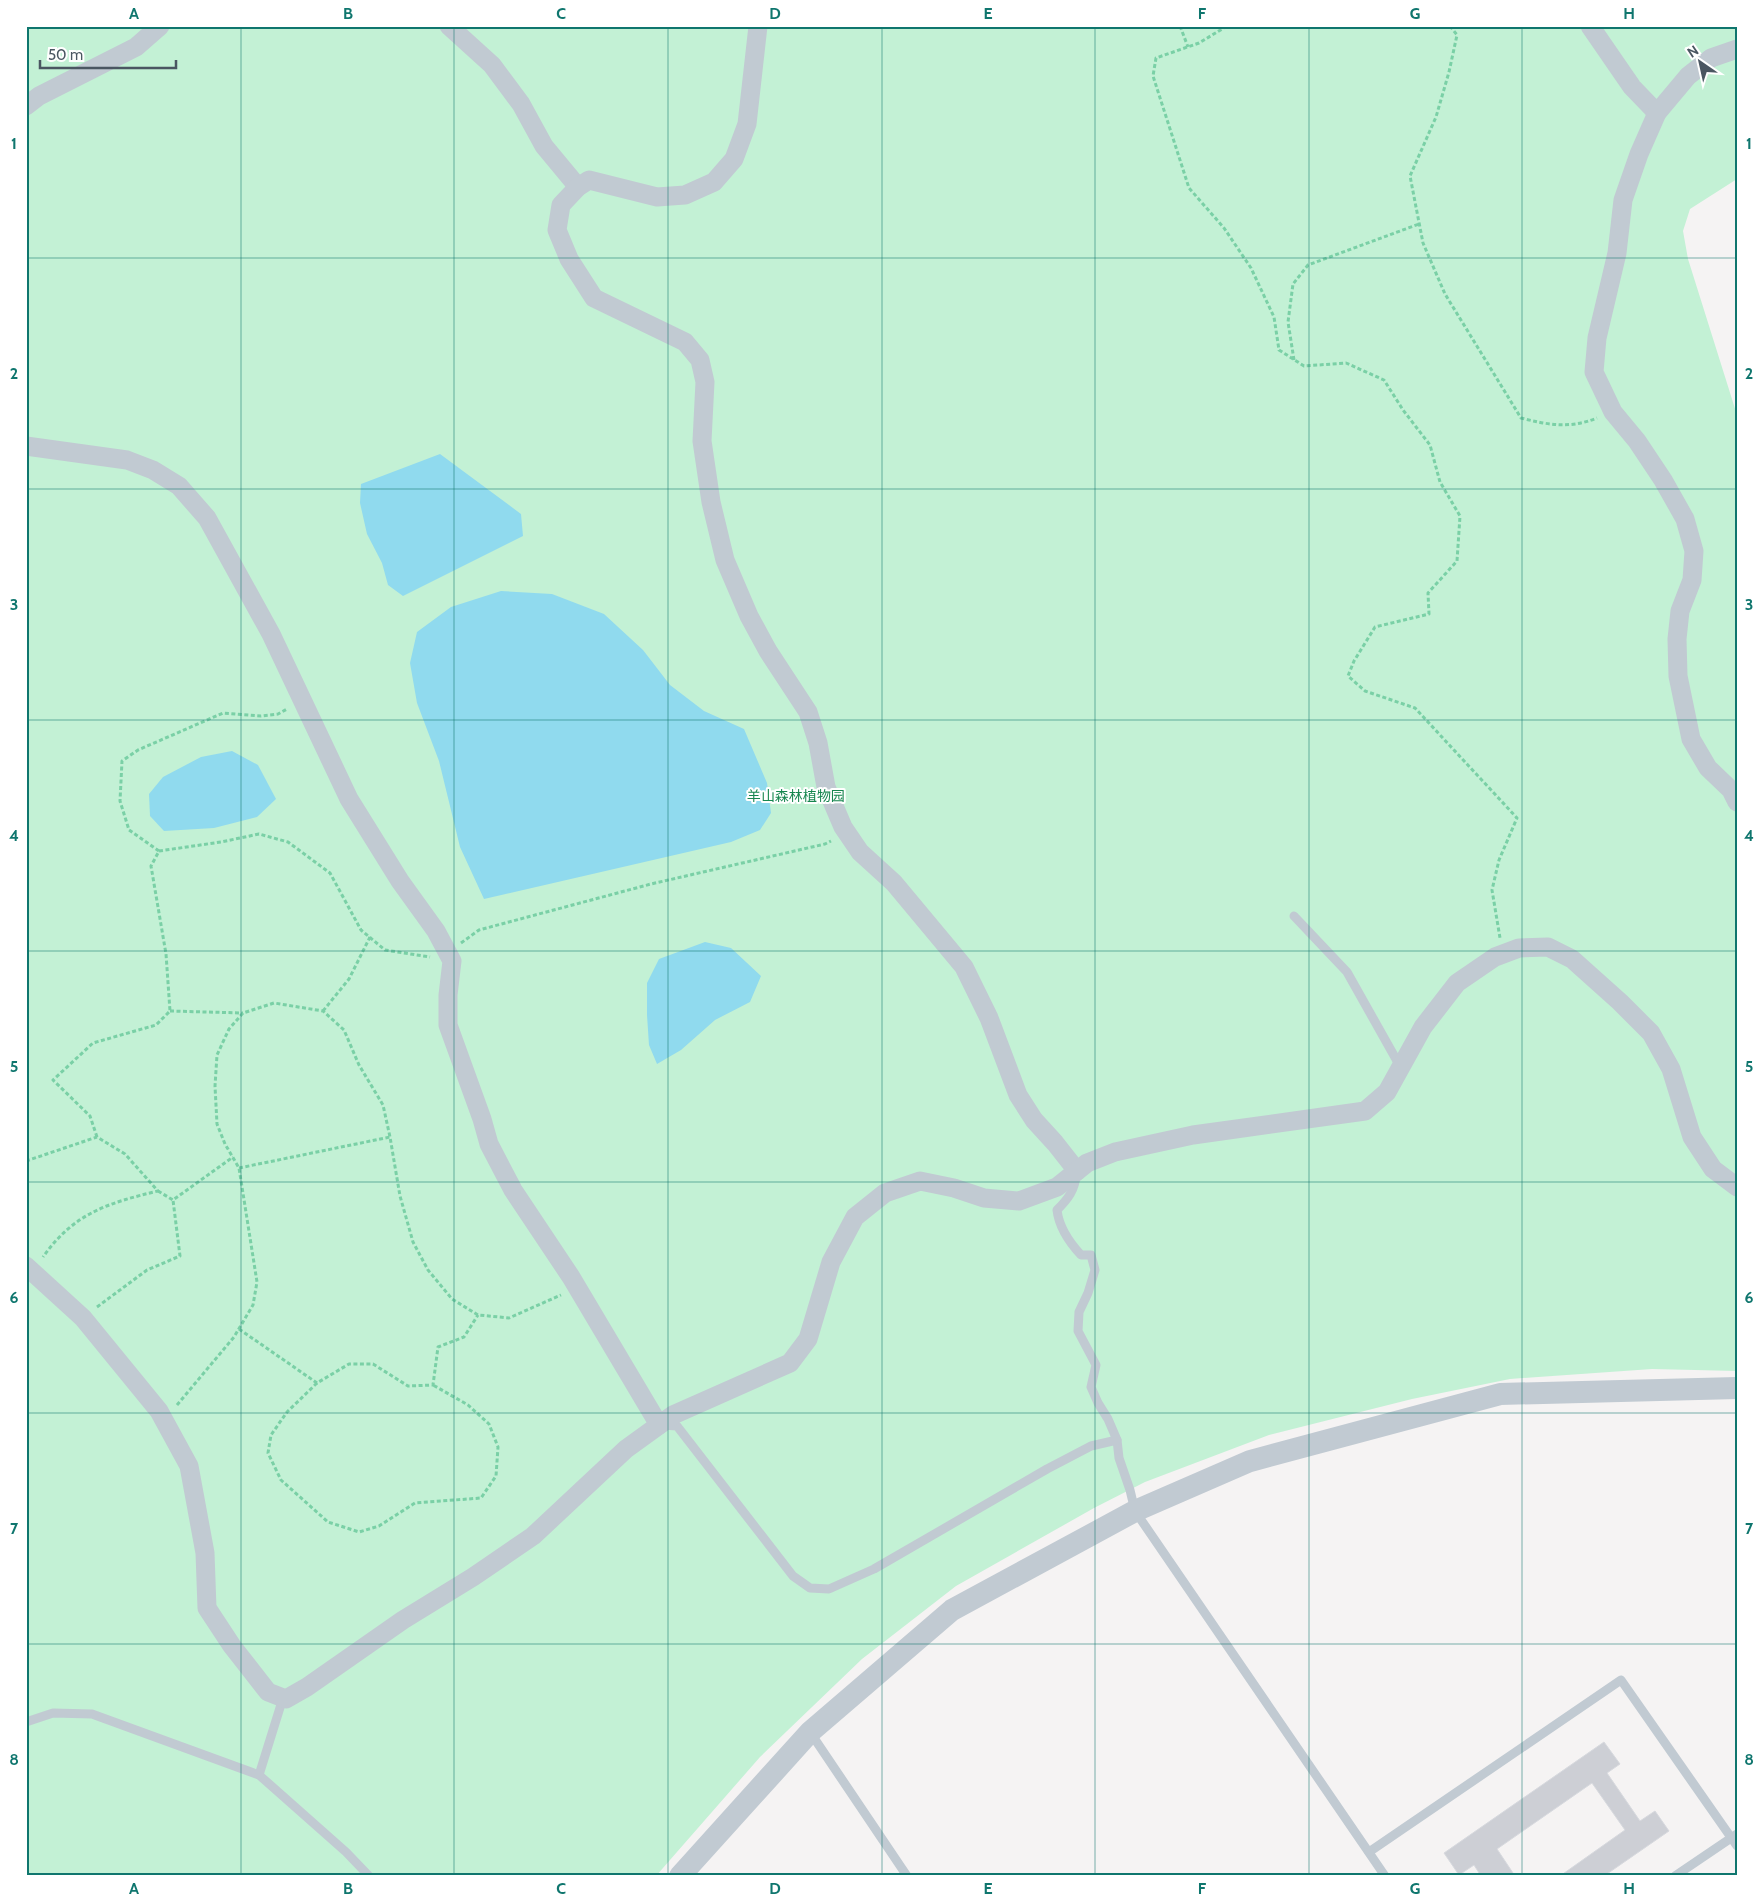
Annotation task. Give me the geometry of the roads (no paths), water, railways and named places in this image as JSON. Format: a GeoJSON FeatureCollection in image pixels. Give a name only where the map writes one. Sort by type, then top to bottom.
{"type":"FeatureCollection","features":[{"type":"Feature","properties":{"kind":"street"},"geometry":{"type":"LineString","coordinates":[[26,106],[39,96],[136,47],[160,26]]}},
{"type":"Feature","properties":{"kind":"street"},"geometry":{"type":"LineString","coordinates":[[449,26],[492,65],[521,104],[544,146],[578,187]]}},
{"type":"Feature","properties":{"kind":"street"},"geometry":{"type":"LineString","coordinates":[[758,26],[747,124],[734,158],[714,182],[684,195],[657,197],[589,180],[578,187],[560,205],[557,230],[569,258],[594,298],[685,342],[700,360],[704,382],[702,441],[711,502],[725,560],[749,616],[768,650],[808,712],[818,743],[826,787],[847,833],[860,852],[894,883],[964,967],[989,1018],[1018,1095],[1034,1120],[1077,1171]]}},
{"type":"Feature","properties":{"kind":"street"},"geometry":{"type":"LineString","coordinates":[[1590,26],[1632,87],[1657,113]]}},
{"type":"Feature","properties":{"kind":"street"},"geometry":{"type":"LineString","coordinates":[[1737,48],[1711,58],[1688,76],[1657,113],[1623,200],[1618,253],[1597,338],[1594,372],[1614,412],[1637,441],[1663,480],[1685,519],[1694,551],[1692,580],[1680,611],[1677,639],[1678,676],[1691,738],[1708,768],[1731,790],[1737,802]]}},
{"type":"Feature","properties":{"kind":"street"},"geometry":{"type":"LineString","coordinates":[[26,446],[127,460],[153,470],[179,486],[207,518],[271,634],[349,799],[400,881],[436,931],[450,956],[448,1025],[482,1119],[489,1144],[513,1190],[577,1287],[659,1425]]}},
{"type":"Feature","properties":{"kind":"street"},"geometry":{"type":"LineString","coordinates":[[30,1269],[83,1318],[159,1411],[189,1466],[205,1553],[207,1608],[232,1646],[268,1692],[286,1699],[307,1687],[403,1620],[473,1577],[533,1536],[567,1502],[626,1449],[673,1415],[790,1363],[808,1340],[832,1262],[855,1217],[885,1193],[920,1181],[954,1188],[984,1198],[1019,1202],[1057,1187],[1087,1163],[1115,1152],[1193,1135],[1365,1111],[1387,1092],[1423,1027],[1457,983],[1503,953],[1519,948],[1548,947],[1572,960],[1620,1002],[1651,1033],[1670,1069],[1692,1138],[1713,1169],[1737,1187]]}},
{"type":"Feature","properties":{"kind":"street"},"geometry":{"type":"LineString","coordinates":[[680,1876],[810,1732],[952,1610],[1135,1511],[1250,1461],[1500,1394],[1737,1388]]}},
{"type":"Feature","properties":{"kind":"lane"},"geometry":{"type":"LineString","coordinates":[[1294,916],[1347,972],[1401,1068]]}},
{"type":"Feature","properties":{"kind":"lane"},"geometry":{"type":"LineString","coordinates":[[1077,1171],[1076,1183],[1069,1199],[1057,1210],[1058,1220],[1074,1248],[1081,1255],[1091,1255],[1095,1270],[1088,1293],[1078,1312],[1078,1331],[1096,1365],[1091,1387],[1117,1440],[1119,1458],[1135,1511],[1385,1876]]}},
{"type":"Feature","properties":{"kind":"lane"},"geometry":{"type":"LineString","coordinates":[[659,1425],[677,1426],[793,1576],[810,1588],[829,1589],[874,1569],[1047,1469],[1091,1446],[1117,1440]]}},
{"type":"Feature","properties":{"kind":"lane"},"geometry":{"type":"LineString","coordinates":[[1369,1852],[1621,1680],[1734,1836],[1737,1846]]}},
{"type":"Feature","properties":{"kind":"lane"},"geometry":{"type":"LineString","coordinates":[[259,1775],[282,1698]]}},
{"type":"Feature","properties":{"kind":"lane"},"geometry":{"type":"LineString","coordinates":[[26,1722],[53,1713],[92,1714],[259,1775],[346,1852],[369,1876]]}},
{"type":"Feature","properties":{"kind":"lane"},"geometry":{"type":"LineString","coordinates":[[810,1732],[907,1876]]}},
{"type":"Feature","properties":{"kind":"lane"},"geometry":{"type":"LineString","coordinates":[[1675,1876],[1734,1836]]}},
{"type":"Feature","properties":{"kind":"water"},"geometry":{"type":"Polygon","coordinates":[[[440,454],[521,514],[523,536],[403,596],[388,585],[382,563],[367,534],[360,503],[361,484],[440,454]]]}},
{"type":"Feature","properties":{"kind":"water"},"geometry":{"type":"Polygon","coordinates":[[[501,591],[552,594],[604,614],[643,650],[670,685],[704,711],[744,729],[767,783],[771,813],[760,830],[731,842],[484,899],[460,847],[439,761],[417,703],[410,663],[417,632],[451,607],[501,591]]]}},
{"type":"Feature","properties":{"kind":"water"},"geometry":{"type":"Polygon","coordinates":[[[232,751],[258,765],[276,799],[257,817],[214,828],[164,831],[150,816],[149,794],[163,777],[201,757],[232,751]]]}},
{"type":"Feature","properties":{"kind":"water"},"geometry":{"type":"Polygon","coordinates":[[[705,942],[731,948],[761,976],[750,1002],[715,1020],[681,1050],[657,1064],[649,1045],[647,983],[659,959],[705,942]]]}},
{"type":"Feature","properties":{"kind":"park label","name":"羊山森林植物园"},"geometry":{"type":"Point","coordinates":[796,796]}}]}
